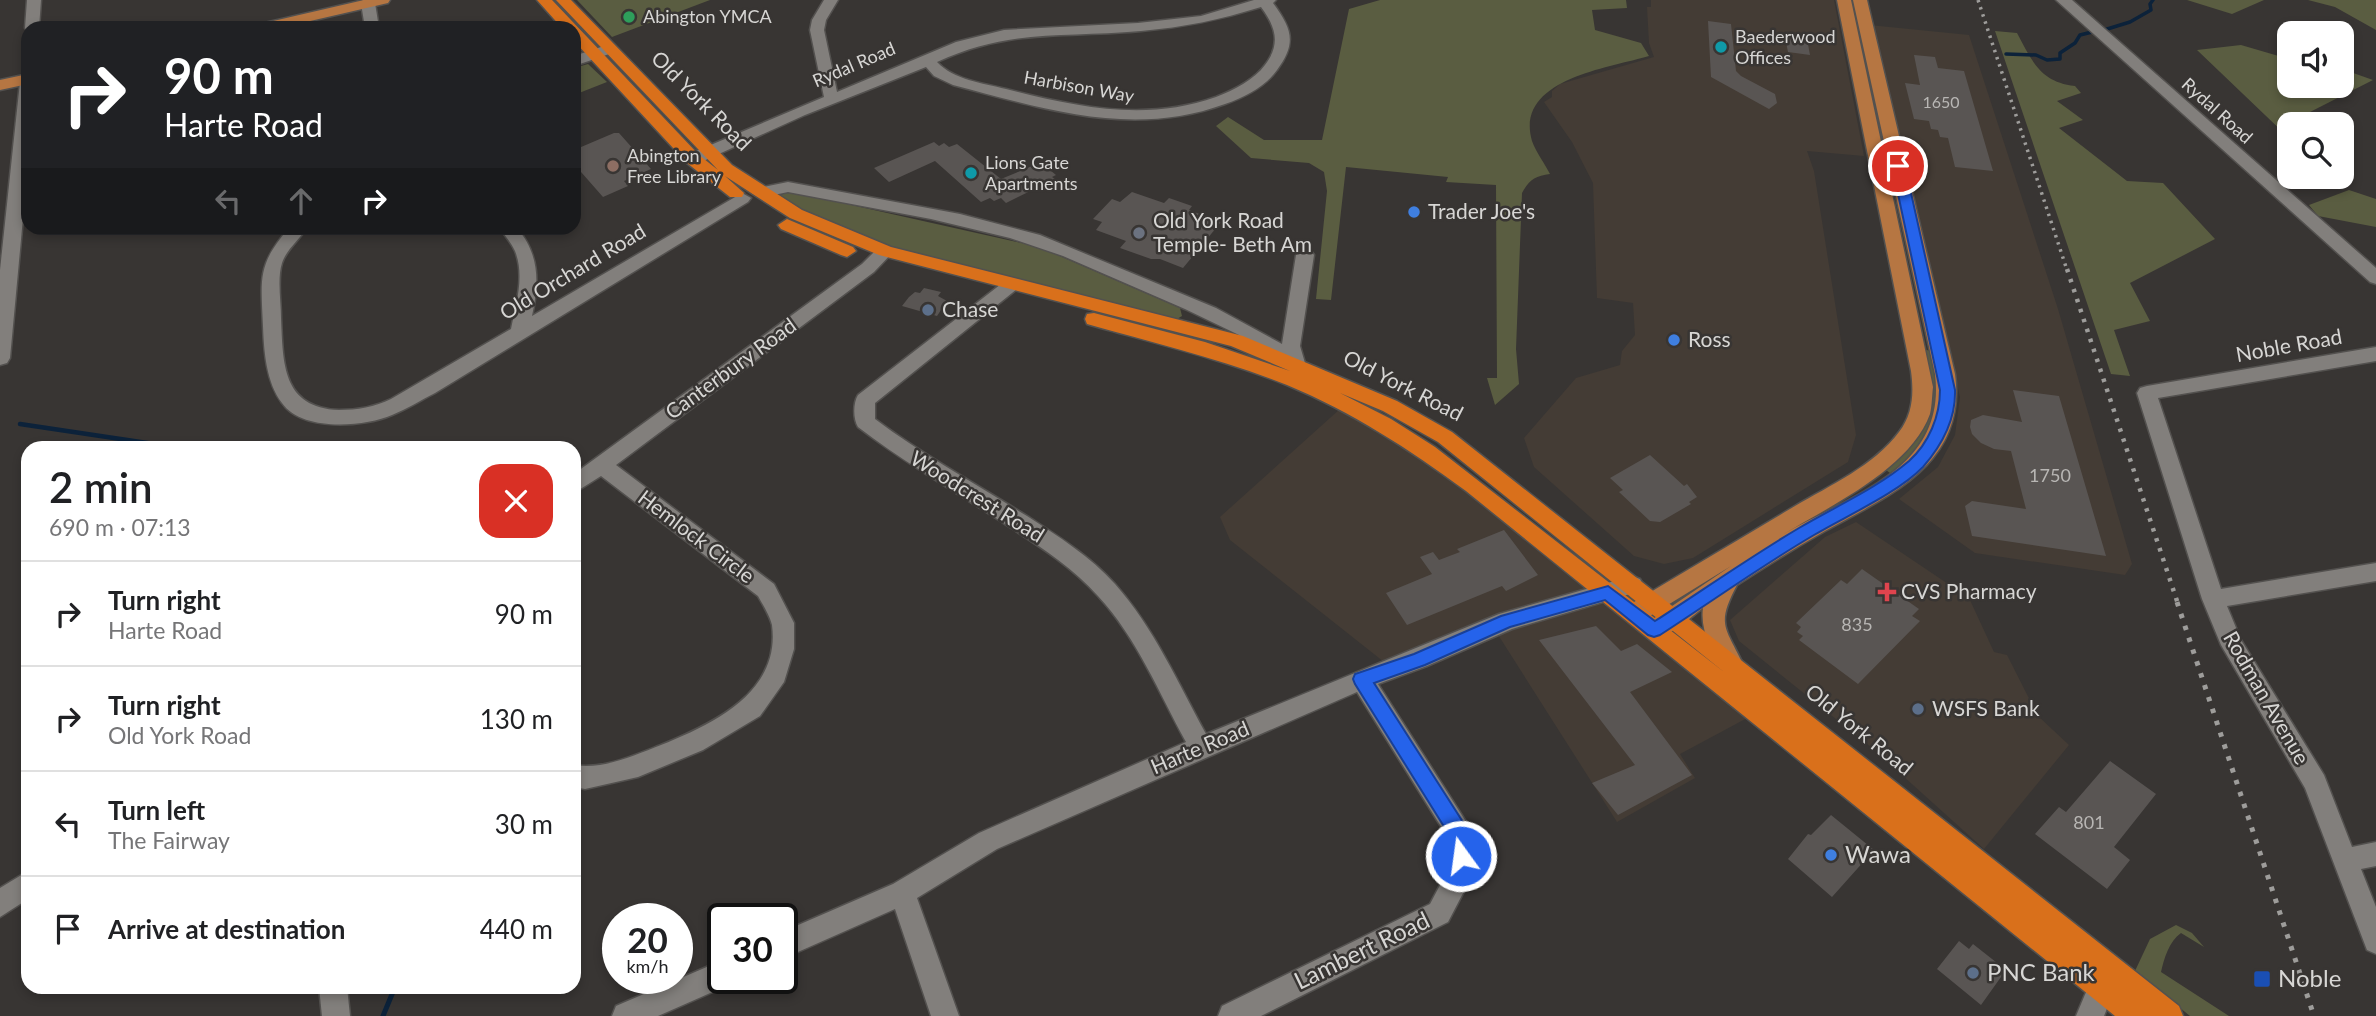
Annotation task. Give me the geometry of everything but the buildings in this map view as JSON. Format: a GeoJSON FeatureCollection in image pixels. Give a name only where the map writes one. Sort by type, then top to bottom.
{"type":"FeatureCollection","features":[{"type":"Feature","properties":{"kind":"highway"},"geometry":{"type":"LineString","coordinates":[[544,0],[564,21]]}},
{"type":"Feature","properties":{"kind":"highway","name":"Old York Road"},"geometry":{"type":"LineString","coordinates":[[563,0],[579,21]]}},
{"type":"Feature","properties":{"kind":"highway","name":"Old York Road"},"geometry":{"type":"LineString","coordinates":[[581,24],[602,51],[702,156],[708,173],[751,195],[839,234],[880,256],[1219,352],[1324,391],[1410,438],[1452,468],[1608,593],[1654,616],[1732,664],[2107,977],[2137,1016]]}},
{"type":"Feature","properties":{"kind":"highway","name":"Old York Road"},"geometry":{"type":"LineString","coordinates":[[581,37],[602,51]]}},
{"type":"Feature","properties":{"kind":"highway","name":"Old York Road"},"geometry":{"type":"LineString","coordinates":[[1004,290],[1236,341],[1295,363],[1390,406],[1445,437],[1632,584],[1654,616],[2107,977],[2169,1016]]}},
{"type":"Feature","properties":{"kind":"main road"},"geometry":{"type":"LineString","coordinates":[[1654,616],[1895,450],[1914,426],[1923,402],[1914,338],[1844,0]]}},
{"type":"Feature","properties":{"kind":"main road"},"geometry":{"type":"LineString","coordinates":[[1654,616],[1733,578],[1886,486],[1925,455],[1939,432],[1948,405],[1945,374],[1860,0]]}},
{"type":"Feature","properties":{"kind":"main road"},"geometry":{"type":"LineString","coordinates":[[292,21],[376,2]]}},
{"type":"Feature","properties":{"kind":"main road"},"geometry":{"type":"LineString","coordinates":[[0,85],[21,81]]}},
{"type":"Feature","properties":{"kind":"main road"},"geometry":{"type":"LineString","coordinates":[[1914,338],[1938,341]]}},
{"type":"Feature","properties":{"kind":"main road"},"geometry":{"type":"LineString","coordinates":[[1732,664],[1718,642],[1713,612],[1719,595],[1733,578]]}},
{"type":"Feature","properties":{"kind":"street"},"geometry":{"type":"LineString","coordinates":[[33,21],[34,0]]}},
{"type":"Feature","properties":{"kind":"street"},"geometry":{"type":"LineString","coordinates":[[830,95],[817,30],[819,20],[831,0]]}},
{"type":"Feature","properties":{"kind":"street","name":"Rydal Road"},"geometry":{"type":"LineString","coordinates":[[702,156],[799,112],[961,45],[1004,34],[1138,27],[1202,20],[1265,0]]}},
{"type":"Feature","properties":{"kind":"street","name":"Harbison Way"},"geometry":{"type":"LineString","coordinates":[[927,59],[939,73],[959,82],[1117,118],[1160,117],[1204,109],[1247,89],[1270,71],[1283,48],[1283,34],[1265,0]]}},
{"type":"Feature","properties":{"kind":"street","name":"Rydal Road"},"geometry":{"type":"LineString","coordinates":[[2063,0],[2376,278]]}},
{"type":"Feature","properties":{"kind":"street"},"geometry":{"type":"LineString","coordinates":[[373,21],[376,2]]}},
{"type":"Feature","properties":{"kind":"street"},"geometry":{"type":"LineString","coordinates":[[581,58],[602,51]]}},
{"type":"Feature","properties":{"kind":"street","name":"Rydal Road"},"geometry":{"type":"LineString","coordinates":[[799,112],[830,95],[862,86]]}},
{"type":"Feature","properties":{"kind":"street"},"geometry":{"type":"LineString","coordinates":[[751,195],[788,187],[965,220],[1018,235],[1075,255],[1221,317],[1272,345],[1295,363]]}},
{"type":"Feature","properties":{"kind":"street","name":"Old Orchard Road"},"geometry":{"type":"LineString","coordinates":[[290,235],[272,266],[278,370],[288,398],[296,407],[315,415],[338,418],[380,412],[428,387],[751,195]]}},
{"type":"Feature","properties":{"kind":"street"},"geometry":{"type":"LineString","coordinates":[[0,358],[3,297],[21,211]]}},
{"type":"Feature","properties":{"kind":"street"},"geometry":{"type":"LineString","coordinates":[[515,235],[522,242],[530,283],[520,330]]}},
{"type":"Feature","properties":{"kind":"street"},"geometry":{"type":"LineString","coordinates":[[1295,363],[1291,346],[1305,255]]}},
{"type":"Feature","properties":{"kind":"street","name":"Canterbury Road"},"geometry":{"type":"LineString","coordinates":[[581,480],[880,256]]}},
{"type":"Feature","properties":{"kind":"street","name":"Woodcrest Road"},"geometry":{"type":"LineString","coordinates":[[1004,290],[865,400],[865,422],[896,446],[955,480],[1049,542],[1090,573],[1129,617],[1201,747]]}},
{"type":"Feature","properties":{"kind":"street","name":"Noble Road"},"geometry":{"type":"LineString","coordinates":[[2209,383],[2376,354]]}},
{"type":"Feature","properties":{"kind":"street","name":"Rodman Avenue"},"geometry":{"type":"LineString","coordinates":[[2209,383],[2147,393],[2213,599],[2232,645],[2315,783],[2347,860],[2376,941]]}},
{"type":"Feature","properties":{"kind":"street","name":"Hemlock Circle"},"geometry":{"type":"LineString","coordinates":[[581,777],[629,769],[695,742],[752,709],[776,675],[783,649],[783,623],[766,590],[601,465]]}},
{"type":"Feature","properties":{"kind":"street"},"geometry":{"type":"LineString","coordinates":[[2213,599],[2376,572]]}},
{"type":"Feature","properties":{"kind":"street","name":"Harte Road"},"geometry":{"type":"LineString","coordinates":[[798,939],[902,893],[988,841],[1201,747],[1507,621],[1632,584]]}},
{"type":"Feature","properties":{"kind":"street","name":"Lambert Road"},"geometry":{"type":"LineString","coordinates":[[1232,1016],[1439,913],[1460,874],[1463,839],[1362,679]]}},
{"type":"Feature","properties":{"kind":"street"},"geometry":{"type":"LineString","coordinates":[[2347,860],[2376,854]]}},
{"type":"Feature","properties":{"kind":"street"},"geometry":{"type":"LineString","coordinates":[[0,904],[21,888]]}},
{"type":"Feature","properties":{"kind":"street"},"geometry":{"type":"LineString","coordinates":[[902,893],[945,1016]]}},
{"type":"Feature","properties":{"kind":"street"},"geometry":{"type":"LineString","coordinates":[[2090,1016],[2107,977]]}},
{"type":"Feature","properties":{"kind":"street"},"geometry":{"type":"LineString","coordinates":[[2107,977],[2112,1016]]}},
{"type":"Feature","properties":{"kind":"street"},"geometry":{"type":"LineString","coordinates":[[626,1016],[707,980]]}},
{"type":"Feature","properties":{"kind":"street"},"geometry":{"type":"LineString","coordinates":[[334,994],[336,1016]]}},
{"type":"Feature","properties":{"kind":"shaded area"},"geometry":{"type":"Polygon","coordinates":[[[1651,0],[1834,0],[1864,156],[1807,151],[1814,171],[1856,435],[1848,462],[1693,558],[1664,564],[1634,556],[1534,467],[1524,438],[1576,378],[1620,365],[1622,351],[1635,335],[1633,303],[1597,298],[1593,183],[1572,142],[1544,102],[1552,97],[1552,91],[1560,84],[1654,57],[1649,43],[1647,7],[1651,7],[1651,0]]]}},
{"type":"Feature","properties":{"kind":"shaded area"},"geometry":{"type":"Polygon","coordinates":[[[1869,25],[1969,35],[2058,309],[2132,564],[2125,575],[1975,553],[1899,499],[1938,467],[1955,435],[1960,397],[1869,25]]]}},
{"type":"Feature","properties":{"kind":"shaded area"},"geometry":{"type":"Polygon","coordinates":[[[1340,409],[1426,459],[1749,717],[1680,754],[1695,778],[1617,822],[1488,619],[1384,662],[1230,540],[1220,517],[1340,409]]]}},
{"type":"Feature","properties":{"kind":"shaded area"},"geometry":{"type":"Polygon","coordinates":[[[1856,522],[1969,598],[1994,652],[2007,655],[2038,716],[2069,745],[1984,849],[1872,748],[1739,641],[1730,620],[1825,537],[1856,522]]]}},
{"type":"Feature","properties":{"kind":"green space","name":"Abington YMCA"},"geometry":{"type":"Polygon","coordinates":[[[577,0],[710,0],[612,37],[577,0]]]}},
{"type":"Feature","properties":{"kind":"green space"},"geometry":{"type":"Polygon","coordinates":[[[1380,0],[1626,0],[1627,8],[1592,10],[1595,30],[1641,43],[1649,56],[1569,80],[1551,90],[1537,103],[1530,120],[1532,141],[1550,174],[1533,179],[1522,193],[1516,349],[1519,384],[1495,405],[1487,378],[1497,378],[1496,185],[1446,182],[1448,177],[1346,167],[1331,300],[1316,299],[1327,191],[1324,172],[1309,163],[1251,158],[1216,126],[1228,117],[1264,140],[1322,140],[1349,9],[1380,0]]]}},
{"type":"Feature","properties":{"kind":"green space"},"geometry":{"type":"Polygon","coordinates":[[[2187,0],[2264,0],[2232,14],[2187,0]]]}},
{"type":"Feature","properties":{"kind":"green space"},"geometry":{"type":"Polygon","coordinates":[[[2308,0],[2376,0],[2376,30],[2335,7],[2308,0]]]}},
{"type":"Feature","properties":{"kind":"green space"},"geometry":{"type":"Polygon","coordinates":[[[1995,31],[2017,33],[2033,61],[2045,75],[2063,84],[2075,86],[2081,93],[2057,101],[2083,120],[2059,128],[2127,181],[2163,183],[2215,239],[2130,283],[2150,321],[2114,330],[2130,376],[2111,374],[1995,31]]]}},
{"type":"Feature","properties":{"kind":"green space"},"geometry":{"type":"Polygon","coordinates":[[[2241,45],[2277,56],[2277,98],[2338,98],[2310,112],[2277,112],[2277,127],[2197,50],[2241,45]]]}},
{"type":"Feature","properties":{"kind":"green space"},"geometry":{"type":"Polygon","coordinates":[[[588,64],[607,82],[581,92],[581,66],[588,64]]]}},
{"type":"Feature","properties":{"kind":"green space"},"geometry":{"type":"Polygon","coordinates":[[[2354,73],[2373,80],[2354,90],[2354,73]]]}},
{"type":"Feature","properties":{"kind":"green space"},"geometry":{"type":"Polygon","coordinates":[[[2349,190],[2376,199],[2376,227],[2318,216],[2309,205],[2349,190]]]}},
{"type":"Feature","properties":{"kind":"green space"},"geometry":{"type":"Polygon","coordinates":[[[789,191],[1039,247],[1180,308],[1182,316],[1177,319],[892,248],[799,210],[779,196],[789,191]]]}},
{"type":"Feature","properties":{"kind":"green space"},"geometry":{"type":"Polygon","coordinates":[[[1922,349],[1931,351],[1934,370],[1936,404],[1933,419],[1919,447],[1890,473],[1886,470],[1892,459],[1903,449],[1922,349]]]}},
{"type":"Feature","properties":{"kind":"green space"},"geometry":{"type":"Polygon","coordinates":[[[2176,925],[2192,933],[2204,947],[2181,933],[2170,945],[2161,972],[2229,1016],[2190,1016],[2135,971],[2150,939],[2176,925]]]}},
{"type":"Feature","properties":{"kind":"waterway"},"geometry":{"type":"LineString","coordinates":[[2104,30],[2130,22],[2151,10],[2150,4],[2153,0]]}},
{"type":"Feature","properties":{"kind":"waterway"},"geometry":{"type":"LineString","coordinates":[[2006,54],[2036,55],[2047,60],[2060,59],[2060,53],[2075,43],[2080,35],[2092,32]]}},
{"type":"Feature","properties":{"kind":"waterway"},"geometry":{"type":"LineString","coordinates":[[20,424],[134,441]]}},
{"type":"Feature","properties":{"kind":"waterway"},"geometry":{"type":"LineString","coordinates":[[383,1016],[392,994]]}},
{"type":"Feature","properties":{"kind":"railway"},"geometry":{"type":"LineString","coordinates":[[1978,0],[2067,270]]}},
{"type":"Feature","properties":{"kind":"railway"},"geometry":{"type":"LineString","coordinates":[[2067,269],[2178,604]]}},
{"type":"Feature","properties":{"kind":"railway"},"geometry":{"type":"LineString","coordinates":[[2177,602],[2314,1016]]}},
{"type":"Feature","properties":{"kind":"place","name":"Abington YMCA"},"geometry":{"type":"Point","coordinates":[629,17]}},
{"type":"Feature","properties":{"kind":"place","name":"Baederwood Offices"},"geometry":{"type":"Point","coordinates":[1721,47]}},
{"type":"Feature","properties":{"kind":"place","name":"Abington Free Library"},"geometry":{"type":"Point","coordinates":[613,166]}},
{"type":"Feature","properties":{"kind":"place","name":"Lions Gate Apartments"},"geometry":{"type":"Point","coordinates":[971,173]}},
{"type":"Feature","properties":{"kind":"place","name":"Trader Joe's"},"geometry":{"type":"Point","coordinates":[1414,212]}},
{"type":"Feature","properties":{"kind":"place","name":"Old York Road Temple- Beth Am"},"geometry":{"type":"Point","coordinates":[1139,233]}},
{"type":"Feature","properties":{"kind":"place","name":"Chase"},"geometry":{"type":"Point","coordinates":[928,310]}},
{"type":"Feature","properties":{"kind":"place","name":"Ross"},"geometry":{"type":"Point","coordinates":[1674,340]}},
{"type":"Feature","properties":{"kind":"place","name":"CVS Pharmacy"},"geometry":{"type":"Point","coordinates":[1887,592]}},
{"type":"Feature","properties":{"kind":"place","name":"WSFS Bank"},"geometry":{"type":"Point","coordinates":[1918,709]}},
{"type":"Feature","properties":{"kind":"place","name":"Wawa"},"geometry":{"type":"Point","coordinates":[1831,855]}},
{"type":"Feature","properties":{"kind":"place","name":"PNC Bank"},"geometry":{"type":"Point","coordinates":[1973,973]}},
{"type":"Feature","properties":{"kind":"place","name":"Noble"},"geometry":{"type":"Point","coordinates":[2262,979]}},
{"type":"Feature","properties":{"kind":"route"},"geometry":{"type":"LineString","coordinates":[[1461,856],[1463,839],[1362,679],[1419,659],[1507,621],[1608,593],[1654,630],[1806,532],[1877,492],[1916,464],[1939,432],[1948,405],[1945,374],[1898,166]]}}]}
